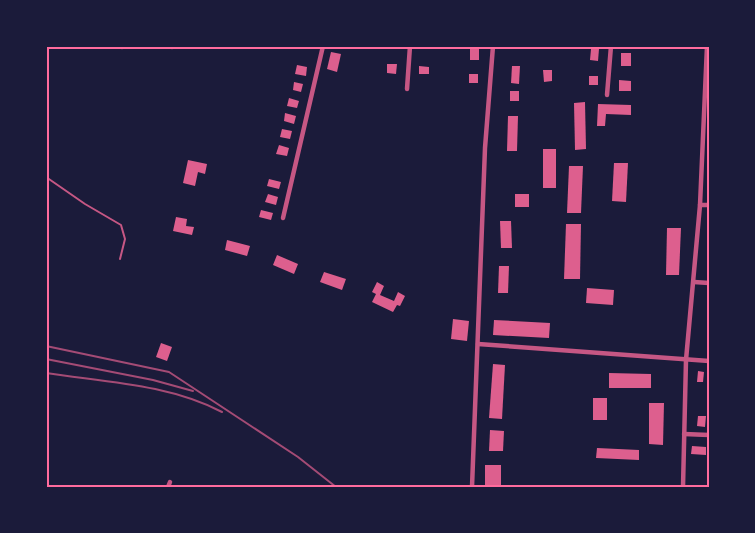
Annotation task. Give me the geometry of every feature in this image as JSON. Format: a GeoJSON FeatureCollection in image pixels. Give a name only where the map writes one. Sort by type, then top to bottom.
{"type":"FeatureCollection","features":[{"type":"Feature","properties":{"kind":"street"},"geometry":{"type":"LineString","coordinates":[[283,218],[323,46]]}},
{"type":"Feature","properties":{"kind":"street"},"geometry":{"type":"LineString","coordinates":[[407,89],[410,46]]}},
{"type":"Feature","properties":{"kind":"street"},"geometry":{"type":"LineString","coordinates":[[472,487],[486,148],[493,46]]}},
{"type":"Feature","properties":{"kind":"street"},"geometry":{"type":"LineString","coordinates":[[607,95],[611,46]]}},
{"type":"Feature","properties":{"kind":"street"},"geometry":{"type":"LineString","coordinates":[[683,487],[686,360],[700,205],[702,131],[708,50]]}},
{"type":"Feature","properties":{"kind":"street"},"geometry":{"type":"LineString","coordinates":[[702,131],[709,131]]}},
{"type":"Feature","properties":{"kind":"street"},"geometry":{"type":"LineString","coordinates":[[700,205],[709,205]]}},
{"type":"Feature","properties":{"kind":"street"},"geometry":{"type":"LineString","coordinates":[[694,282],[709,283]]}},
{"type":"Feature","properties":{"kind":"street"},"geometry":{"type":"LineString","coordinates":[[478,344],[709,361]]}},
{"type":"Feature","properties":{"kind":"street"},"geometry":{"type":"LineString","coordinates":[[684,434],[709,435]]}},
{"type":"Feature","properties":{"kind":"lane"},"geometry":{"type":"LineString","coordinates":[[46,177],[85,204],[121,225],[125,239],[120,259]]}},
{"type":"Feature","properties":{"kind":"building"},"geometry":{"type":"Polygon","coordinates":[[[470,46],[479,46],[479,60],[470,60],[470,46]]]}},
{"type":"Feature","properties":{"kind":"building"},"geometry":{"type":"Polygon","coordinates":[[[591,49],[599,49],[598,61],[590,60],[591,49]]]}},
{"type":"Feature","properties":{"kind":"building"},"geometry":{"type":"Polygon","coordinates":[[[331,52],[341,54],[337,72],[327,69],[331,52]]]}},
{"type":"Feature","properties":{"kind":"building"},"geometry":{"type":"Polygon","coordinates":[[[621,53],[631,53],[631,66],[621,66],[621,53]]]}},
{"type":"Feature","properties":{"kind":"building"},"geometry":{"type":"Polygon","coordinates":[[[387,64],[397,64],[396,74],[387,73],[387,64]]]}},
{"type":"Feature","properties":{"kind":"building"},"geometry":{"type":"Polygon","coordinates":[[[297,65],[307,67],[306,76],[295,74],[297,65]]]}},
{"type":"Feature","properties":{"kind":"building"},"geometry":{"type":"Polygon","coordinates":[[[419,66],[429,67],[429,74],[419,74],[419,66]]]}},
{"type":"Feature","properties":{"kind":"building"},"geometry":{"type":"Polygon","coordinates":[[[512,66],[520,66],[519,84],[511,83],[512,66]]]}},
{"type":"Feature","properties":{"kind":"building"},"geometry":{"type":"Polygon","coordinates":[[[543,70],[552,70],[552,81],[544,82],[543,70]]]}},
{"type":"Feature","properties":{"kind":"building"},"geometry":{"type":"Polygon","coordinates":[[[469,74],[478,74],[478,83],[469,83],[469,74]]]}},
{"type":"Feature","properties":{"kind":"building"},"geometry":{"type":"Polygon","coordinates":[[[589,76],[598,76],[598,85],[589,85],[589,76]]]}},
{"type":"Feature","properties":{"kind":"building"},"geometry":{"type":"Polygon","coordinates":[[[619,80],[631,81],[631,91],[619,91],[619,80]]]}},
{"type":"Feature","properties":{"kind":"building"},"geometry":{"type":"Polygon","coordinates":[[[294,82],[303,84],[301,92],[293,90],[294,82]]]}},
{"type":"Feature","properties":{"kind":"building"},"geometry":{"type":"Polygon","coordinates":[[[510,91],[519,91],[519,101],[510,101],[510,91]]]}},
{"type":"Feature","properties":{"kind":"building"},"geometry":{"type":"Polygon","coordinates":[[[289,98],[299,101],[297,108],[287,106],[289,98]]]}},
{"type":"Feature","properties":{"kind":"building"},"geometry":{"type":"Polygon","coordinates":[[[585,102],[586,149],[575,150],[574,103],[585,102]]]}},
{"type":"Feature","properties":{"kind":"building"},"geometry":{"type":"Polygon","coordinates":[[[598,104],[631,105],[631,115],[606,114],[605,126],[597,126],[598,104]]]}},
{"type":"Feature","properties":{"kind":"building"},"geometry":{"type":"Polygon","coordinates":[[[285,113],[296,116],[294,124],[284,121],[285,113]]]}},
{"type":"Feature","properties":{"kind":"building"},"geometry":{"type":"Polygon","coordinates":[[[508,116],[518,116],[517,151],[507,151],[508,116]]]}},
{"type":"Feature","properties":{"kind":"building"},"geometry":{"type":"Polygon","coordinates":[[[282,129],[292,131],[290,139],[280,137],[282,129]]]}},
{"type":"Feature","properties":{"kind":"building"},"geometry":{"type":"Polygon","coordinates":[[[279,145],[289,148],[287,156],[276,154],[279,145]]]}},
{"type":"Feature","properties":{"kind":"building"},"geometry":{"type":"Polygon","coordinates":[[[543,149],[556,149],[556,188],[543,188],[543,149]]]}},
{"type":"Feature","properties":{"kind":"building"},"geometry":{"type":"Polygon","coordinates":[[[188,160],[207,164],[205,174],[198,172],[195,186],[183,183],[188,160]]]}},
{"type":"Feature","properties":{"kind":"building"},"geometry":{"type":"Polygon","coordinates":[[[614,163],[628,163],[626,202],[612,201],[614,163]]]}},
{"type":"Feature","properties":{"kind":"building"},"geometry":{"type":"Polygon","coordinates":[[[569,166],[583,166],[581,213],[567,213],[569,166]]]}},
{"type":"Feature","properties":{"kind":"building"},"geometry":{"type":"Polygon","coordinates":[[[269,179],[281,182],[279,189],[267,186],[269,179]]]}},
{"type":"Feature","properties":{"kind":"building"},"geometry":{"type":"Polygon","coordinates":[[[268,194],[278,197],[276,205],[265,202],[268,194]]]}},
{"type":"Feature","properties":{"kind":"building"},"geometry":{"type":"Polygon","coordinates":[[[515,194],[529,194],[529,207],[515,207],[515,194]]]}},
{"type":"Feature","properties":{"kind":"building"},"geometry":{"type":"Polygon","coordinates":[[[261,210],[273,213],[271,220],[259,217],[261,210]]]}},
{"type":"Feature","properties":{"kind":"building"},"geometry":{"type":"Polygon","coordinates":[[[176,217],[187,219],[186,226],[194,227],[192,235],[173,231],[176,217]]]}},
{"type":"Feature","properties":{"kind":"building"},"geometry":{"type":"Polygon","coordinates":[[[500,221],[511,221],[512,248],[501,248],[500,221]]]}},
{"type":"Feature","properties":{"kind":"building"},"geometry":{"type":"Polygon","coordinates":[[[566,224],[581,224],[580,279],[564,279],[566,224]]]}},
{"type":"Feature","properties":{"kind":"building"},"geometry":{"type":"Polygon","coordinates":[[[667,228],[681,228],[679,275],[666,275],[667,228]]]}},
{"type":"Feature","properties":{"kind":"building"},"geometry":{"type":"Polygon","coordinates":[[[227,240],[250,246],[247,256],[225,250],[227,240]]]}},
{"type":"Feature","properties":{"kind":"building"},"geometry":{"type":"Polygon","coordinates":[[[277,255],[298,264],[294,274],[273,265],[277,255]]]}},
{"type":"Feature","properties":{"kind":"building"},"geometry":{"type":"Polygon","coordinates":[[[499,266],[509,266],[508,293],[498,293],[499,266]]]}},
{"type":"Feature","properties":{"kind":"building"},"geometry":{"type":"Polygon","coordinates":[[[324,272],[346,279],[342,290],[320,282],[324,272]]]}},
{"type":"Feature","properties":{"kind":"building"},"geometry":{"type":"Polygon","coordinates":[[[377,282],[384,286],[380,295],[394,301],[398,292],[405,296],[400,306],[397,305],[393,312],[372,302],[376,294],[372,292],[377,282]]]}},
{"type":"Feature","properties":{"kind":"building"},"geometry":{"type":"Polygon","coordinates":[[[587,288],[614,290],[613,305],[586,303],[587,288]]]}},
{"type":"Feature","properties":{"kind":"building"},"geometry":{"type":"Polygon","coordinates":[[[453,319],[469,321],[467,341],[451,339],[453,319]]]}},
{"type":"Feature","properties":{"kind":"building"},"geometry":{"type":"Polygon","coordinates":[[[494,320],[550,323],[549,338],[493,335],[494,320]]]}},
{"type":"Feature","properties":{"kind":"building"},"geometry":{"type":"Polygon","coordinates":[[[161,343],[172,347],[167,361],[156,357],[161,343]]]}},
{"type":"Feature","properties":{"kind":"building"},"geometry":{"type":"Polygon","coordinates":[[[493,364],[505,365],[502,419],[489,418],[493,364]]]}},
{"type":"Feature","properties":{"kind":"building"},"geometry":{"type":"Polygon","coordinates":[[[698,371],[704,372],[703,382],[697,382],[698,371]]]}},
{"type":"Feature","properties":{"kind":"building"},"geometry":{"type":"Polygon","coordinates":[[[609,373],[651,374],[651,388],[609,388],[609,373]]]}},
{"type":"Feature","properties":{"kind":"building"},"geometry":{"type":"Polygon","coordinates":[[[593,398],[607,398],[607,420],[593,420],[593,398]]]}},
{"type":"Feature","properties":{"kind":"building"},"geometry":{"type":"Polygon","coordinates":[[[649,403],[664,403],[663,445],[649,444],[649,403]]]}},
{"type":"Feature","properties":{"kind":"building"},"geometry":{"type":"Polygon","coordinates":[[[698,416],[706,416],[705,427],[697,426],[698,416]]]}},
{"type":"Feature","properties":{"kind":"building"},"geometry":{"type":"Polygon","coordinates":[[[490,430],[504,431],[503,451],[489,451],[490,430]]]}},
{"type":"Feature","properties":{"kind":"building"},"geometry":{"type":"Polygon","coordinates":[[[692,446],[706,447],[706,455],[691,454],[692,446]]]}},
{"type":"Feature","properties":{"kind":"building"},"geometry":{"type":"Polygon","coordinates":[[[597,448],[639,450],[639,460],[596,458],[597,448]]]}},
{"type":"Feature","properties":{"kind":"building"},"geometry":{"type":"Polygon","coordinates":[[[485,465],[501,465],[501,487],[485,487],[485,465]]]}},
{"type":"Feature","properties":{"kind":"railway"},"geometry":{"type":"LineString","coordinates":[[46,346],[169,372],[298,457],[336,487]]}},
{"type":"Feature","properties":{"kind":"railway"},"geometry":{"type":"LineString","coordinates":[[46,359],[153,380],[193,391]]}},
{"type":"Feature","properties":{"kind":"railway"},"geometry":{"type":"LineString","coordinates":[[46,373],[136,385],[180,395],[222,412]]}}]}
